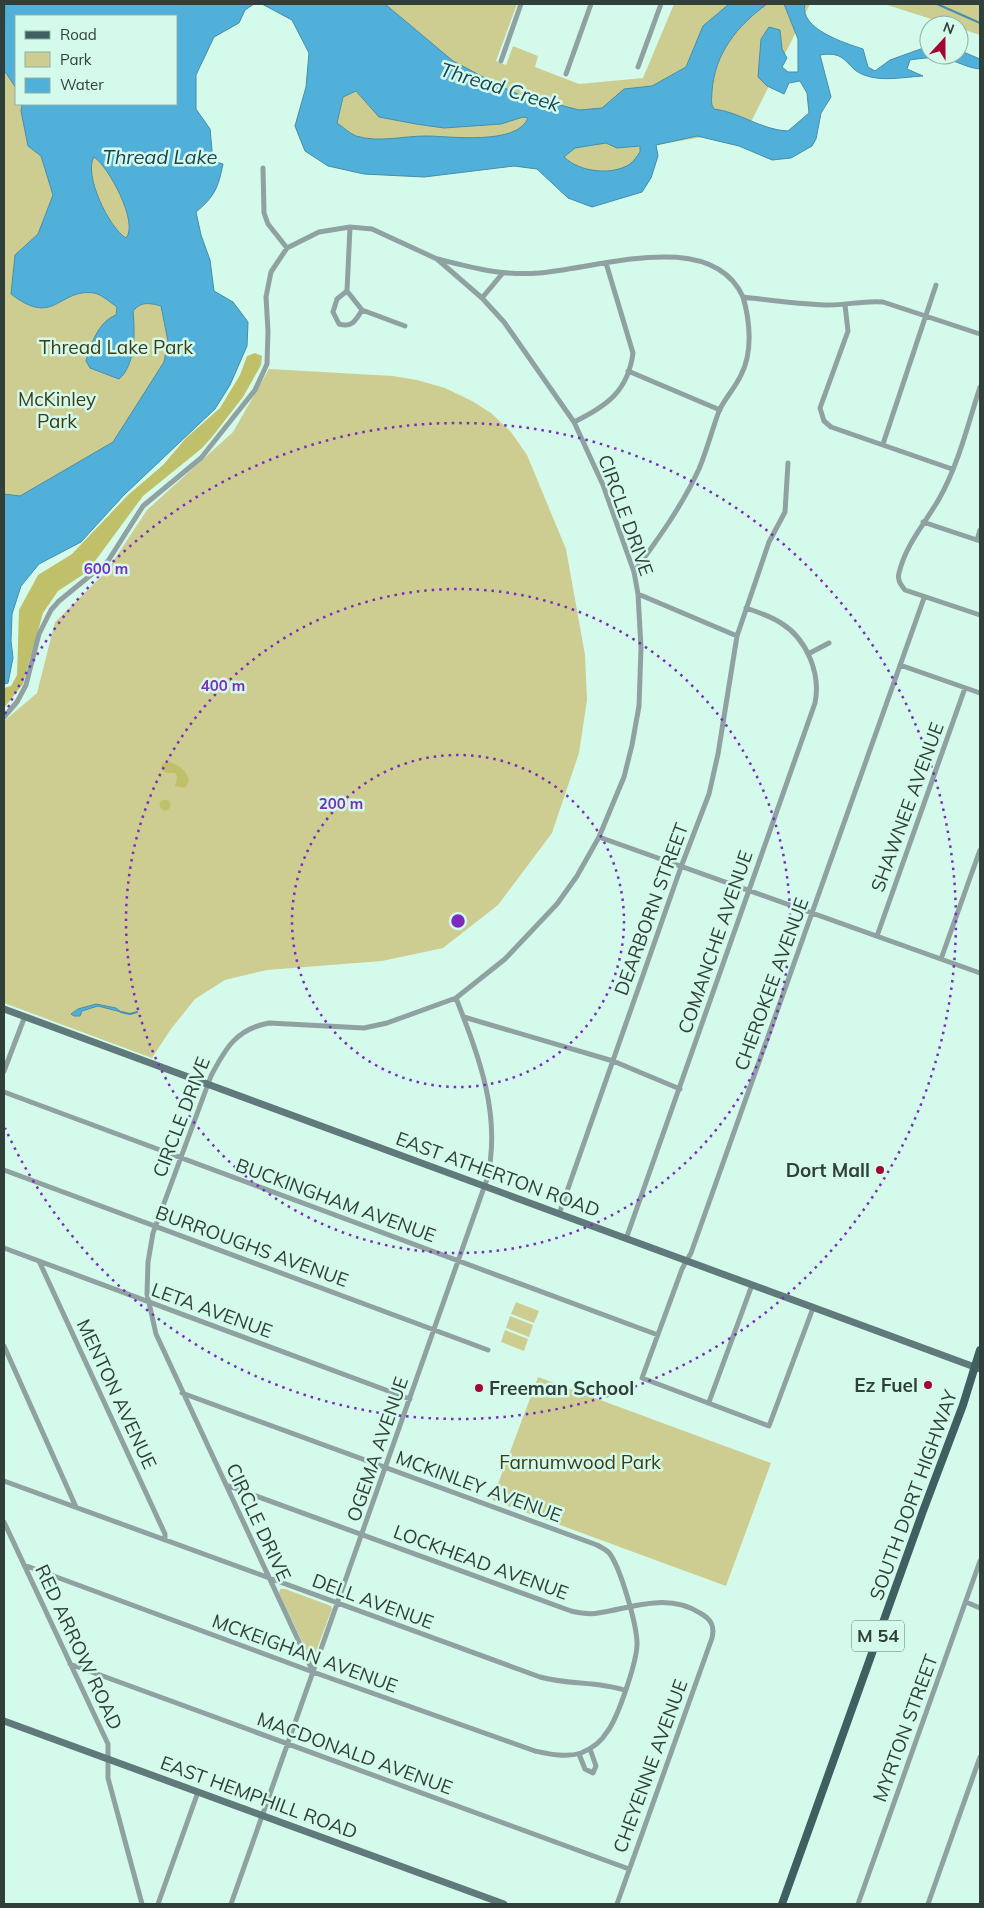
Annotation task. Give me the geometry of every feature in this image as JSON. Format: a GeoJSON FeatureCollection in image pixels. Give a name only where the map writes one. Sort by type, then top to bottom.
{"type":"FeatureCollection","features":[{"type":"Feature","properties":{"kind":"main road","name":"SOUTH DORT HIGHWAY"},"geometry":{"type":"LineString","coordinates":[[782,1904],[923,1511],[977,1368],[980,1350]]}},
{"type":"Feature","properties":{"kind":"street"},"geometry":{"type":"LineString","coordinates":[[501,61],[521,4]]}},
{"type":"Feature","properties":{"kind":"street"},"geometry":{"type":"LineString","coordinates":[[566,74],[591,4]]}},
{"type":"Feature","properties":{"kind":"street"},"geometry":{"type":"LineString","coordinates":[[638,68],[660,4]]}},
{"type":"Feature","properties":{"kind":"street"},"geometry":{"type":"LineString","coordinates":[[4,717],[17,702],[26,685],[39,634],[51,610],[59,601],[108,561],[143,506],[201,458],[255,390],[267,364],[266,297],[271,272],[287,248],[268,224],[264,213],[263,168]]}},
{"type":"Feature","properties":{"kind":"street"},"geometry":{"type":"LineString","coordinates":[[350,227],[347,291],[362,310],[405,326]]}},
{"type":"Feature","properties":{"kind":"street","name":"CIRCLE DRIVE"},"geometry":{"type":"LineString","coordinates":[[287,248],[319,232],[350,227],[372,229],[438,259],[482,298],[504,322],[574,422],[603,485],[634,572],[638,594],[641,657],[636,727],[624,778],[599,837],[577,876],[545,918],[505,959],[456,998],[386,1023],[364,1028],[299,1023],[256,1026],[240,1034],[228,1045],[210,1076],[209,1086],[156,1226],[148,1262],[148,1302],[156,1334],[313,1672]]}},
{"type":"Feature","properties":{"kind":"street"},"geometry":{"type":"LineString","coordinates":[[438,259],[502,274],[539,274],[661,256],[696,260],[727,274],[738,286],[743,297],[749,322],[747,357],[742,374],[720,410],[703,458],[688,492],[634,572]]}},
{"type":"Feature","properties":{"kind":"street"},"geometry":{"type":"LineString","coordinates":[[574,422],[594,412],[614,397],[626,381],[633,353],[606,264]]}},
{"type":"Feature","properties":{"kind":"street"},"geometry":{"type":"LineString","coordinates":[[482,298],[502,274]]}},
{"type":"Feature","properties":{"kind":"street"},"geometry":{"type":"LineString","coordinates":[[883,444],[936,285]]}},
{"type":"Feature","properties":{"kind":"street"},"geometry":{"type":"LineString","coordinates":[[347,291],[337,299],[333,307],[339,324],[346,326],[352,324],[362,310]]}},
{"type":"Feature","properties":{"kind":"street"},"geometry":{"type":"LineString","coordinates":[[743,297],[824,305],[845,305],[873,301],[883,302],[980,334]]}},
{"type":"Feature","properties":{"kind":"street"},"geometry":{"type":"LineString","coordinates":[[845,305],[848,331],[820,408],[826,425],[952,469]]}},
{"type":"Feature","properties":{"kind":"street"},"geometry":{"type":"LineString","coordinates":[[628,371],[720,410]]}},
{"type":"Feature","properties":{"kind":"street"},"geometry":{"type":"LineString","coordinates":[[980,388],[952,469],[939,500],[909,543],[898,576],[899,583],[905,590],[924,598],[980,615]]}},
{"type":"Feature","properties":{"kind":"street","name":"DEARBORN STREET"},"geometry":{"type":"LineString","coordinates":[[559,1214],[680,867],[709,794],[737,636],[769,542],[785,512],[788,463]]}},
{"type":"Feature","properties":{"kind":"street"},"geometry":{"type":"LineString","coordinates":[[923,522],[978,540],[980,530]]}},
{"type":"Feature","properties":{"kind":"street"},"geometry":{"type":"LineString","coordinates":[[638,594],[737,636]]}},
{"type":"Feature","properties":{"kind":"street","name":"CHEROKEE AVENUE"},"geometry":{"type":"LineString","coordinates":[[709,1402],[642,1378],[687,1262],[924,598]]}},
{"type":"Feature","properties":{"kind":"street","name":"COMANCHE AVENUE"},"geometry":{"type":"LineString","coordinates":[[626,1239],[815,704],[818,690],[808,654],[799,639],[782,623],[746,608]]}},
{"type":"Feature","properties":{"kind":"street"},"geometry":{"type":"LineString","coordinates":[[808,654],[829,644]]}},
{"type":"Feature","properties":{"kind":"street"},"geometry":{"type":"LineString","coordinates":[[900,665],[980,693]]}},
{"type":"Feature","properties":{"kind":"street","name":"SHAWNEE AVENUE"},"geometry":{"type":"LineString","coordinates":[[877,936],[965,688]]}},
{"type":"Feature","properties":{"kind":"street"},"geometry":{"type":"LineString","coordinates":[[599,837],[980,973]]}},
{"type":"Feature","properties":{"kind":"street"},"geometry":{"type":"LineString","coordinates":[[941,959],[980,850]]}},
{"type":"Feature","properties":{"kind":"street","name":"OGEMA AVENUE"},"geometry":{"type":"LineString","coordinates":[[231,1904],[486,1186],[493,1156],[492,1112],[478,1056],[456,998]]}},
{"type":"Feature","properties":{"kind":"street","name":"EAST ATHERTON ROAD"},"geometry":{"type":"LineString","coordinates":[[4,1009],[977,1368]]}},
{"type":"Feature","properties":{"kind":"street"},"geometry":{"type":"LineString","coordinates":[[4,1071],[25,1016]]}},
{"type":"Feature","properties":{"kind":"street"},"geometry":{"type":"LineString","coordinates":[[464,1016],[612,1060],[680,1089]]}},
{"type":"Feature","properties":{"kind":"street","name":"BUCKINGHAM AVENUE"},"geometry":{"type":"LineString","coordinates":[[4,1092],[658,1336]]}},
{"type":"Feature","properties":{"kind":"street","name":"BURROUGHS AVENUE"},"geometry":{"type":"LineString","coordinates":[[4,1170],[488,1350]]}},
{"type":"Feature","properties":{"kind":"street","name":"LETA AVENUE"},"geometry":{"type":"LineString","coordinates":[[4,1248],[410,1399]]}},
{"type":"Feature","properties":{"kind":"street","name":"MENTON AVENUE"},"geometry":{"type":"LineString","coordinates":[[39,1261],[165,1534],[165,1540]]}},
{"type":"Feature","properties":{"kind":"street"},"geometry":{"type":"LineString","coordinates":[[752,1285],[709,1402],[769,1426],[813,1308]]}},
{"type":"Feature","properties":{"kind":"street"},"geometry":{"type":"LineString","coordinates":[[4,1346],[76,1507]]}},
{"type":"Feature","properties":{"kind":"street","name":"MCKINLEY AVENUE"},"geometry":{"type":"LineString","coordinates":[[182,1393],[597,1546],[608,1552],[614,1561],[629,1606]]}},
{"type":"Feature","properties":{"kind":"street","name":"DELL AVENUE"},"geometry":{"type":"LineString","coordinates":[[4,1481],[556,1682],[606,1685],[624,1690]]}},
{"type":"Feature","properties":{"kind":"street","name":"LOCKHEAD AVENUE"},"geometry":{"type":"LineString","coordinates":[[226,1485],[571,1611],[597,1613],[660,1601],[696,1610],[711,1621],[714,1631],[712,1638]]}},
{"type":"Feature","properties":{"kind":"street","name":"RED ARROW ROAD"},"geometry":{"type":"LineString","coordinates":[[4,1522],[108,1744],[108,1778],[142,1904]]}},
{"type":"Feature","properties":{"kind":"street","name":"MYRTON STREET"},"geometry":{"type":"LineString","coordinates":[[858,1904],[980,1561]]}},
{"type":"Feature","properties":{"kind":"street","name":"MCKEIGHAN AVENUE"},"geometry":{"type":"LineString","coordinates":[[24,1565],[313,1672],[535,1751],[553,1755],[584,1752],[601,1741],[611,1727],[624,1690]]}},
{"type":"Feature","properties":{"kind":"street"},"geometry":{"type":"LineString","coordinates":[[966,1602],[980,1608]]}},
{"type":"Feature","properties":{"kind":"street"},"geometry":{"type":"LineString","coordinates":[[624,1690],[637,1650],[637,1641],[629,1606]]}},
{"type":"Feature","properties":{"kind":"street","name":"CHEYENNE AVENUE"},"geometry":{"type":"LineString","coordinates":[[618,1904],[712,1638]]}},
{"type":"Feature","properties":{"kind":"street","name":"MACDONALD AVENUE"},"geometry":{"type":"LineString","coordinates":[[70,1664],[630,1869]]}},
{"type":"Feature","properties":{"kind":"street","name":"EAST HEMPHILL ROAD"},"geometry":{"type":"LineString","coordinates":[[4,1721],[504,1904]]}},
{"type":"Feature","properties":{"kind":"street"},"geometry":{"type":"LineString","coordinates":[[928,1904],[980,1757]]}},
{"type":"Feature","properties":{"kind":"street"},"geometry":{"type":"LineString","coordinates":[[158,1904],[198,1792]]}},
{"type":"Feature","properties":{"kind":"green space","name":"Thread Lake"},"geometry":{"type":"Polygon","coordinates":[[[4,4],[254,4],[245,10],[239,23],[214,37],[196,75],[196,109],[210,129],[213,161],[223,164],[214,191],[207,202],[196,212],[201,235],[210,260],[214,291],[233,302],[248,322],[247,346],[230,385],[215,409],[124,495],[81,542],[39,564],[21,586],[12,614],[11,641],[13,658],[8,683],[4,684],[4,4]]]}},
{"type":"Feature","properties":{"kind":"green space"},"geometry":{"type":"Polygon","coordinates":[[[262,4],[517,4],[496,61],[506,65],[513,46],[538,56],[535,67],[579,84],[643,78],[674,4],[810,4],[739,146],[703,137],[656,145],[658,156],[651,178],[642,192],[592,207],[568,198],[537,169],[514,166],[424,177],[364,174],[328,166],[305,151],[295,126],[306,87],[309,53],[292,20],[262,4]]]}},
{"type":"Feature","properties":{"kind":"green space"},"geometry":{"type":"Polygon","coordinates":[[[884,4],[980,4],[980,35],[969,31],[969,15],[919,15],[884,4]]]}},
{"type":"Feature","properties":{"kind":"green space"},"geometry":{"type":"Polygon","coordinates":[[[269,369],[393,376],[417,380],[445,388],[472,401],[491,413],[511,432],[527,455],[566,549],[585,655],[587,700],[579,753],[552,833],[498,905],[443,948],[382,961],[267,970],[225,980],[195,999],[171,1029],[152,1058],[4,1003],[4,721],[37,693],[55,622],[106,572],[147,510],[233,432],[269,369]]]}},
{"type":"Feature","properties":{"kind":"green space"},"geometry":{"type":"Polygon","coordinates":[[[516,1302],[539,1311],[534,1323],[511,1314],[516,1302]]]}},
{"type":"Feature","properties":{"kind":"green space"},"geometry":{"type":"Polygon","coordinates":[[[510,1316],[533,1325],[529,1337],[506,1328],[510,1316]]]}},
{"type":"Feature","properties":{"kind":"green space"},"geometry":{"type":"Polygon","coordinates":[[[505,1330],[528,1339],[524,1351],[501,1342],[505,1330]]]}},
{"type":"Feature","properties":{"kind":"green space","name":"Farnumwood Park"},"geometry":{"type":"Polygon","coordinates":[[[538,1377],[771,1463],[726,1586],[492,1500],[538,1377]]]}},
{"type":"Feature","properties":{"kind":"green space"},"geometry":{"type":"Polygon","coordinates":[[[280,1589],[285,1589],[331,1606],[332,1609],[313,1659],[310,1658],[279,1593],[280,1589]]]}},
{"type":"Feature","properties":{"kind":"shaded area"},"geometry":{"type":"Polygon","coordinates":[[[255,353],[262,356],[261,365],[243,397],[212,437],[201,449],[143,496],[87,572],[58,591],[43,613],[23,684],[4,708],[4,688],[11,686],[17,675],[19,610],[38,575],[72,554],[128,495],[163,465],[186,438],[220,408],[240,375],[247,356],[255,353]]]}},
{"type":"Feature","properties":{"kind":"shaded area"},"geometry":{"type":"Polygon","coordinates":[[[168,762],[179,766],[186,774],[189,781],[185,788],[175,786],[177,777],[175,773],[166,773],[161,768],[162,764],[168,762]]]}},
{"type":"Feature","properties":{"kind":"shaded area"},"geometry":{"type":"Polygon","coordinates":[[[165,799],[171,805],[165,811],[159,805],[165,799]]]}},
{"type":"Feature","properties":{"kind":"water","name":"Thread Lake"},"geometry":{"type":"Polygon","coordinates":[[[5,4],[254,4],[245,10],[239,23],[214,37],[196,75],[196,109],[210,129],[213,161],[223,164],[215,191],[208,201],[196,212],[201,235],[210,260],[214,291],[233,302],[248,322],[247,346],[230,385],[215,409],[124,495],[81,542],[39,564],[21,586],[12,614],[11,641],[13,658],[8,683],[4,684],[4,494],[20,496],[113,442],[164,362],[168,341],[161,306],[146,304],[136,308],[133,311],[134,338],[131,357],[125,373],[119,379],[90,368],[86,361],[96,334],[104,323],[116,315],[117,307],[94,293],[82,293],[47,307],[26,304],[11,294],[15,255],[38,234],[53,195],[41,156],[28,146],[21,111],[22,105],[178,105],[178,15],[15,15],[15,86],[4,70],[5,4]],[[94,157],[92,175],[100,200],[112,224],[126,238],[129,231],[129,220],[126,208],[107,172],[94,157]]]}},
{"type":"Feature","properties":{"kind":"water"},"geometry":{"type":"Polygon","coordinates":[[[262,4],[385,4],[453,61],[500,86],[542,105],[556,104],[579,110],[602,108],[624,89],[652,86],[686,67],[703,26],[729,4],[767,4],[737,31],[723,53],[714,77],[712,103],[714,109],[769,128],[788,131],[809,113],[807,93],[800,81],[789,83],[784,94],[767,86],[758,77],[761,39],[769,27],[780,30],[782,49],[787,58],[782,67],[788,72],[798,72],[798,39],[784,4],[805,4],[805,13],[809,21],[816,28],[835,39],[863,49],[868,67],[875,71],[890,60],[919,50],[919,59],[910,60],[907,69],[923,76],[871,77],[858,72],[841,57],[829,54],[820,55],[831,97],[821,113],[816,139],[812,146],[791,158],[772,160],[739,146],[697,136],[656,145],[658,156],[651,178],[642,192],[592,207],[568,198],[537,169],[514,166],[424,177],[364,174],[328,166],[305,151],[295,126],[306,87],[309,53],[292,20],[262,4]],[[356,91],[343,97],[337,123],[353,135],[373,139],[426,136],[465,138],[511,133],[521,127],[528,118],[523,117],[501,124],[444,128],[379,117],[356,91]],[[606,143],[575,148],[564,157],[578,166],[596,171],[605,171],[623,168],[630,164],[640,152],[640,146],[617,148],[606,143]]]}},
{"type":"Feature","properties":{"kind":"water"},"geometry":{"type":"Polygon","coordinates":[[[969,54],[980,59],[980,69],[964,65],[969,65],[969,54]]]}},
{"type":"Feature","properties":{"kind":"water"},"geometry":{"type":"Polygon","coordinates":[[[96,1004],[116,1008],[121,1012],[98,1006],[82,1011],[80,1016],[71,1014],[78,1009],[96,1004]]]}},
{"type":"Feature","properties":{"kind":"waterway","name":"Thread Creek"},"geometry":{"type":"LineString","coordinates":[[937,4],[980,23]]}},
{"type":"Feature","properties":{"kind":"waterway"},"geometry":{"type":"LineString","coordinates":[[121,1012],[130,1014],[137,1012]]}},
{"type":"Feature","properties":{"kind":"place","name":"Dort Mall"},"geometry":{"type":"Point","coordinates":[880,1170]}},
{"type":"Feature","properties":{"kind":"place","name":"Ez Fuel"},"geometry":{"type":"Point","coordinates":[928,1385]}},
{"type":"Feature","properties":{"kind":"place","name":"Freeman School"},"geometry":{"type":"Point","coordinates":[479,1388]}},
{"type":"Feature","properties":{"kind":"park label","name":"Thread Lake Park"},"geometry":{"type":"Point","coordinates":[116,347]}},
{"type":"Feature","properties":{"kind":"park label","name":"McKinley Park"},"geometry":{"type":"Point","coordinates":[57,410]}}]}
